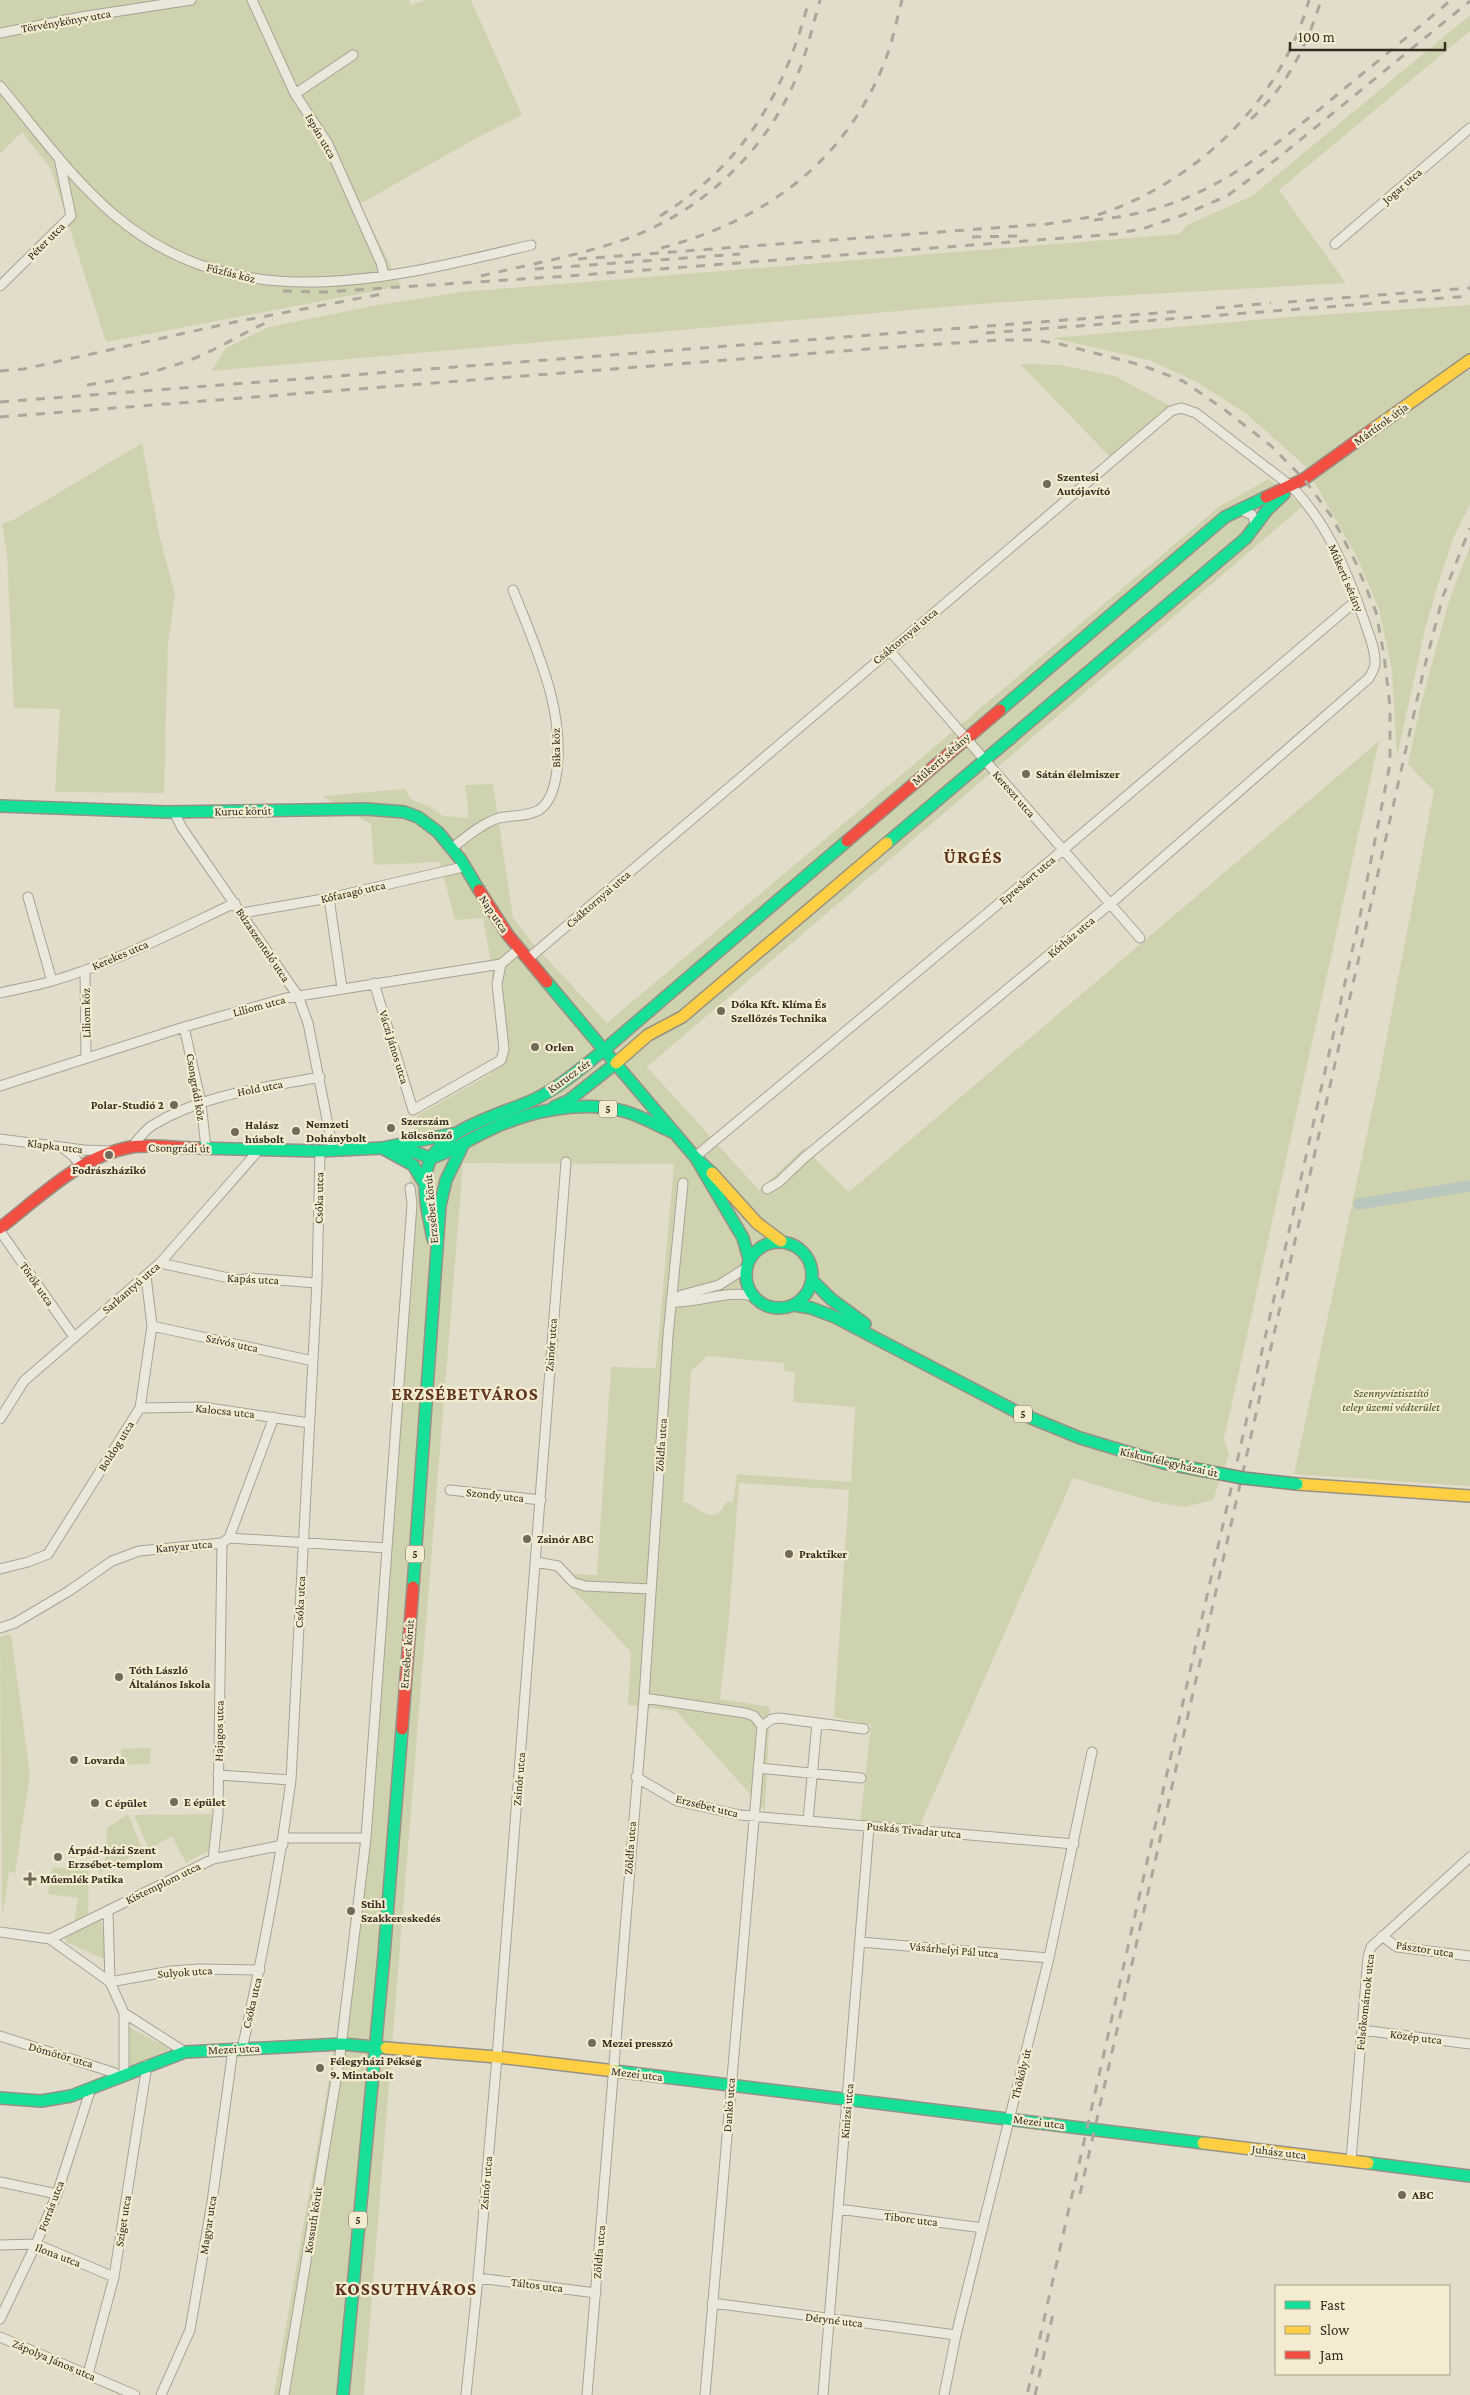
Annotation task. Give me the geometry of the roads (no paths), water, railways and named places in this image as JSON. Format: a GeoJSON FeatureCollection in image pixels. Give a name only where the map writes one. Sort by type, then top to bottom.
{"type":"FeatureCollection","features":[{"type":"Feature","properties":{"kind":"street","name":"Törvénykönyv utca"},"geometry":{"type":"LineString","coordinates":[[0,33],[81,17],[192,0]]}},
{"type":"Feature","properties":{"kind":"street","name":"Ispán utca"},"geometry":{"type":"LineString","coordinates":[[252,0],[296,94],[328,144],[381,263],[384,275]]}},
{"type":"Feature","properties":{"kind":"street"},"geometry":{"type":"LineString","coordinates":[[296,94],[353,55]]}},
{"type":"Feature","properties":{"kind":"street","name":"Fűzfás köz"},"geometry":{"type":"LineString","coordinates":[[0,86],[59,158],[96,199],[131,229],[160,248],[195,264],[231,275],[272,282],[316,282],[384,275],[475,258],[531,245]]}},
{"type":"Feature","properties":{"kind":"street","name":"Jogar utca"},"geometry":{"type":"LineString","coordinates":[[1334,244],[1470,128]]}},
{"type":"Feature","properties":{"kind":"street","name":"Péter utca"},"geometry":{"type":"LineString","coordinates":[[0,286],[71,216],[59,158]]}},
{"type":"Feature","properties":{"kind":"street","name":"Mártírok útja"},"geometry":{"type":"LineString","coordinates":[[1292,487],[1470,360]]}},
{"type":"Feature","properties":{"kind":"street","name":"Csáktornyai utca"},"geometry":{"type":"LineString","coordinates":[[529,958],[1166,415],[1176,409],[1186,408],[1196,413],[1292,487]]}},
{"type":"Feature","properties":{"kind":"street"},"geometry":{"type":"LineString","coordinates":[[537,1114],[568,1101],[648,1035],[682,1018],[1246,538],[1267,510],[1292,487]]}},
{"type":"Feature","properties":{"kind":"street","name":"Műkerti sétány"},"geometry":{"type":"LineString","coordinates":[[604,1050],[1225,517],[1240,509],[1292,487],[1304,500],[1334,546],[1357,600],[1372,645],[1375,665],[1369,678]]}},
{"type":"Feature","properties":{"kind":"street"},"geometry":{"type":"LineString","coordinates":[[1240,509],[1252,514],[1255,521],[1254,528]]}},
{"type":"Feature","properties":{"kind":"street","name":"Bika köz"},"geometry":{"type":"LineString","coordinates":[[451,849],[492,821],[529,814],[540,809],[552,794],[555,782],[558,746],[555,717],[536,647],[514,590]]}},
{"type":"Feature","properties":{"kind":"street","name":"Epreskert utca"},"geometry":{"type":"LineString","coordinates":[[695,1157],[1063,850],[1357,600]]}},
{"type":"Feature","properties":{"kind":"street","name":"Kereszt utca"},"geometry":{"type":"LineString","coordinates":[[889,650],[1140,938]]}},
{"type":"Feature","properties":{"kind":"street","name":"Kórház utca"},"geometry":{"type":"LineString","coordinates":[[767,1189],[779,1182],[804,1158],[1110,904],[1369,678]]}},
{"type":"Feature","properties":{"kind":"street","name":"Kuruc körút"},"geometry":{"type":"LineString","coordinates":[[0,806],[174,812],[323,808],[397,811],[424,820],[451,849],[464,867]]}},
{"type":"Feature","properties":{"kind":"street","name":"Búzaszentelő utca"},"geometry":{"type":"LineString","coordinates":[[174,812],[182,828],[298,996],[308,1023],[333,1150]]}},
{"type":"Feature","properties":{"kind":"street","name":"Nap utca"},"geometry":{"type":"LineString","coordinates":[[464,867],[508,935],[529,958]]}},
{"type":"Feature","properties":{"kind":"street","name":"Kőfaragó utca"},"geometry":{"type":"LineString","coordinates":[[242,913],[329,898],[464,867]]}},
{"type":"Feature","properties":{"kind":"street"},"geometry":{"type":"LineString","coordinates":[[28,897],[52,981]]}},
{"type":"Feature","properties":{"kind":"street"},"geometry":{"type":"LineString","coordinates":[[329,898],[342,988]]}},
{"type":"Feature","properties":{"kind":"street","name":"Kerekes utca"},"geometry":{"type":"LineString","coordinates":[[0,993],[52,981],[85,970],[118,957],[235,903]]}},
{"type":"Feature","properties":{"kind":"street"},"geometry":{"type":"LineString","coordinates":[[501,964],[520,948]]}},
{"type":"Feature","properties":{"kind":"street","name":"Kurucz tér"},"geometry":{"type":"LineString","coordinates":[[431,1158],[443,1143],[457,1133],[555,1089],[604,1050],[529,958]]}},
{"type":"Feature","properties":{"kind":"street","name":"Liliom utca"},"geometry":{"type":"LineString","coordinates":[[0,1086],[86,1056],[298,996],[501,964]]}},
{"type":"Feature","properties":{"kind":"street","name":"Váczi János utca"},"geometry":{"type":"LineString","coordinates":[[374,983],[413,1110],[501,1060],[504,1049],[497,984],[501,964]]}},
{"type":"Feature","properties":{"kind":"street","name":"Liliom köz"},"geometry":{"type":"LineString","coordinates":[[85,970],[86,1056]]}},
{"type":"Feature","properties":{"kind":"street","name":"Csongrádi köz"},"geometry":{"type":"LineString","coordinates":[[184,1027],[201,1103],[206,1148]]}},
{"type":"Feature","properties":{"kind":"street","name":"5"},"geometry":{"type":"LineString","coordinates":[[604,1050],[695,1157],[743,1238],[748,1264],[746,1283],[753,1296],[760,1303],[772,1308],[786,1308],[794,1304]]}},
{"type":"Feature","properties":{"kind":"street","name":"Hold utca"},"geometry":{"type":"LineString","coordinates":[[132,1147],[152,1125],[201,1103],[223,1095],[320,1077]]}},
{"type":"Feature","properties":{"kind":"street","name":"5"},"geometry":{"type":"LineString","coordinates":[[463,1145],[505,1123],[537,1114],[577,1107],[607,1109],[636,1116],[675,1134]]}},
{"type":"Feature","properties":{"kind":"street","name":"Csongrádi út"},"geometry":{"type":"LineString","coordinates":[[0,1229],[81,1166],[111,1151],[132,1147],[258,1151],[382,1148],[457,1133]]}},
{"type":"Feature","properties":{"kind":"street","name":"Klapka utca"},"geometry":{"type":"LineString","coordinates":[[0,1140],[63,1148],[111,1151]]}},
{"type":"Feature","properties":{"kind":"street"},"geometry":{"type":"LineString","coordinates":[[440,1206],[431,1158],[463,1145]]}},
{"type":"Feature","properties":{"kind":"street","name":"Erzsébet körút"},"geometry":{"type":"LineString","coordinates":[[376,2046],[440,1206],[446,1180],[463,1145]]}},
{"type":"Feature","properties":{"kind":"street"},"geometry":{"type":"LineString","coordinates":[[63,1148],[81,1166]]}},
{"type":"Feature","properties":{"kind":"street"},"geometry":{"type":"LineString","coordinates":[[382,1148],[413,1165],[426,1186]]}},
{"type":"Feature","properties":{"kind":"street","name":"Csongrádi út"},"geometry":{"type":"LineString","coordinates":[[382,1148],[414,1152],[431,1158]]}},
{"type":"Feature","properties":{"kind":"street","name":"Sarkantyú utca"},"geometry":{"type":"LineString","coordinates":[[0,1419],[24,1381],[160,1263],[258,1151]]}},
{"type":"Feature","properties":{"kind":"street","name":"Csóka utca"},"geometry":{"type":"LineString","coordinates":[[237,2049],[260,1970],[283,1841],[291,1780],[317,1283],[320,1151]]}},
{"type":"Feature","properties":{"kind":"street","name":"5"},"geometry":{"type":"LineString","coordinates":[[695,1157],[713,1171],[762,1229],[781,1241],[795,1245],[804,1253],[811,1264],[812,1280]]}},
{"type":"Feature","properties":{"kind":"street","name":"Erzsébet körút"},"geometry":{"type":"LineString","coordinates":[[431,1158],[427,1167],[426,1186],[437,1262]]}},
{"type":"Feature","properties":{"kind":"street","name":"Zsinór utca"},"geometry":{"type":"LineString","coordinates":[[466,2395],[497,2057],[566,1162]]}},
{"type":"Feature","properties":{"kind":"street","name":"Zöldfa utca"},"geometry":{"type":"LineString","coordinates":[[587,2395],[615,2072],[636,1778],[644,1698],[671,1302],[683,1183]]}},
{"type":"Feature","properties":{"kind":"street","name":"Kossuth körút"},"geometry":{"type":"LineString","coordinates":[[284,2395],[342,2044],[366,1838],[412,1204],[410,1188]]}},
{"type":"Feature","properties":{"kind":"street","name":"Török utca"},"geometry":{"type":"LineString","coordinates":[[0,1229],[74,1337]]}},
{"type":"Feature","properties":{"kind":"street"},"geometry":{"type":"LineString","coordinates":[[671,1302],[682,1295],[725,1282],[748,1264],[762,1246],[781,1241]]}},
{"type":"Feature","properties":{"kind":"street","name":"Kapás utca"},"geometry":{"type":"LineString","coordinates":[[160,1263],[238,1280],[252,1278],[317,1283]]}},
{"type":"Feature","properties":{"kind":"street","name":"Boldog utca"},"geometry":{"type":"LineString","coordinates":[[0,1569],[28,1562],[48,1554],[140,1408],[152,1326],[146,1276]]}},
{"type":"Feature","properties":{"kind":"street"},"geometry":{"type":"LineString","coordinates":[[794,1304],[806,1294],[812,1280]]}},
{"type":"Feature","properties":{"kind":"street","name":"Kiskunfélegyházai út"},"geometry":{"type":"LineString","coordinates":[[812,1280],[831,1299],[891,1344]]}},
{"type":"Feature","properties":{"kind":"street"},"geometry":{"type":"LineString","coordinates":[[671,1302],[681,1302],[730,1293],[753,1296]]}},
{"type":"Feature","properties":{"kind":"street","name":"Kiskunfélegyházai út"},"geometry":{"type":"LineString","coordinates":[[794,1304],[814,1308],[891,1344],[1032,1419],[1117,1450],[1164,1463],[1243,1478],[1297,1484],[1470,1496]]}},
{"type":"Feature","properties":{"kind":"street","name":"Szívós utca"},"geometry":{"type":"LineString","coordinates":[[152,1326],[313,1361]]}},
{"type":"Feature","properties":{"kind":"street","name":"Kalocsa utca"},"geometry":{"type":"LineString","coordinates":[[140,1408],[203,1407],[309,1423]]}},
{"type":"Feature","properties":{"kind":"street","name":"Hajagos utca"},"geometry":{"type":"LineString","coordinates":[[213,1859],[218,1814],[225,1540],[274,1417]]}},
{"type":"Feature","properties":{"kind":"street","name":"Szondy utca"},"geometry":{"type":"LineString","coordinates":[[450,1490],[541,1500]]}},
{"type":"Feature","properties":{"kind":"street","name":"Kanyar utca"},"geometry":{"type":"LineString","coordinates":[[0,1628],[15,1623],[69,1591],[112,1561],[139,1551],[225,1540],[387,1548]]}},
{"type":"Feature","properties":{"kind":"street"},"geometry":{"type":"LineString","coordinates":[[536,1562],[558,1566],[573,1582],[585,1586],[651,1589]]}},
{"type":"Feature","properties":{"kind":"street"},"geometry":{"type":"LineString","coordinates":[[644,1698],[745,1713],[754,1716],[762,1726],[772,1719],[779,1718],[864,1729]]}},
{"type":"Feature","properties":{"kind":"street"},"geometry":{"type":"LineString","coordinates":[[808,1821],[818,1723]]}},
{"type":"Feature","properties":{"kind":"street","name":"Dankó utca"},"geometry":{"type":"LineString","coordinates":[[705,2395],[762,1726]]}},
{"type":"Feature","properties":{"kind":"street","name":"Thököly út"},"geometry":{"type":"LineString","coordinates":[[944,2395],[956,2335],[1049,1958],[1092,1752]]}},
{"type":"Feature","properties":{"kind":"street"},"geometry":{"type":"LineString","coordinates":[[758,1768],[861,1778]]}},
{"type":"Feature","properties":{"kind":"street"},"geometry":{"type":"LineString","coordinates":[[218,1775],[291,1780]]}},
{"type":"Feature","properties":{"kind":"street","name":"Erzsébet utca"},"geometry":{"type":"LineString","coordinates":[[636,1778],[677,1801],[753,1816]]}},
{"type":"Feature","properties":{"kind":"street","name":"Puskás Tivadar utca"},"geometry":{"type":"LineString","coordinates":[[753,1816],[1074,1844]]}},
{"type":"Feature","properties":{"kind":"street","name":"Kinizsi utca"},"geometry":{"type":"LineString","coordinates":[[823,2395],[869,1827]]}},
{"type":"Feature","properties":{"kind":"street","name":"Kistemplom utca"},"geometry":{"type":"LineString","coordinates":[[50,1939],[213,1859],[283,1841],[366,1838]]}},
{"type":"Feature","properties":{"kind":"street","name":"Felsőkomárnok utca"},"geometry":{"type":"LineString","coordinates":[[1351,2160],[1368,1957],[1371,1947],[1470,1857]]}},
{"type":"Feature","properties":{"kind":"street"},"geometry":{"type":"LineString","coordinates":[[1458,1868],[1470,1869]]}},
{"type":"Feature","properties":{"kind":"street"},"geometry":{"type":"LineString","coordinates":[[108,1911],[110,1982],[124,2014],[121,2078]]}},
{"type":"Feature","properties":{"kind":"street"},"geometry":{"type":"LineString","coordinates":[[0,1932],[50,1939],[110,1982]]}},
{"type":"Feature","properties":{"kind":"street","name":"Pásztor utca"},"geometry":{"type":"LineString","coordinates":[[1382,1936],[1397,1947],[1470,1956]]}},
{"type":"Feature","properties":{"kind":"street","name":"Vásárhelyi Pál utca"},"geometry":{"type":"LineString","coordinates":[[860,1942],[1049,1958]]}},
{"type":"Feature","properties":{"kind":"street","name":"Sulyok utca"},"geometry":{"type":"LineString","coordinates":[[110,1982],[171,1971],[200,1969],[260,1970]]}},
{"type":"Feature","properties":{"kind":"street"},"geometry":{"type":"LineString","coordinates":[[124,2014],[185,2052]]}},
{"type":"Feature","properties":{"kind":"street","name":"Közép utca"},"geometry":{"type":"LineString","coordinates":[[1362,2030],[1470,2044]]}},
{"type":"Feature","properties":{"kind":"street","name":"Dömötör utca"},"geometry":{"type":"LineString","coordinates":[[0,2036],[65,2058],[103,2067],[115,2072],[121,2078]]}},
{"type":"Feature","properties":{"kind":"street","name":"Mezei utca"},"geometry":{"type":"LineString","coordinates":[[0,2098],[40,2101],[55,2100],[121,2078],[147,2065],[185,2052],[342,2044],[497,2057],[1087,2128]]}},
{"type":"Feature","properties":{"kind":"street","name":"5"},"geometry":{"type":"LineString","coordinates":[[344,2395],[355,2250],[376,2046]]}},
{"type":"Feature","properties":{"kind":"street","name":"Magyar utca"},"geometry":{"type":"LineString","coordinates":[[161,2395],[190,2330],[237,2049]]}},
{"type":"Feature","properties":{"kind":"street","name":"Sziget utca"},"geometry":{"type":"LineString","coordinates":[[88,2374],[114,2277],[147,2065]]}},
{"type":"Feature","properties":{"kind":"street","name":"Forrás utca"},"geometry":{"type":"LineString","coordinates":[[0,2319],[36,2244],[56,2194],[91,2088]]}},
{"type":"Feature","properties":{"kind":"street","name":"Juhász utca"},"geometry":{"type":"LineString","coordinates":[[1087,2128],[1470,2176]]}},
{"type":"Feature","properties":{"kind":"street"},"geometry":{"type":"LineString","coordinates":[[0,2182],[56,2194]]}},
{"type":"Feature","properties":{"kind":"street","name":"Tiborc utca"},"geometry":{"type":"LineString","coordinates":[[838,2210],[983,2228]]}},
{"type":"Feature","properties":{"kind":"street","name":"Ilona utca"},"geometry":{"type":"LineString","coordinates":[[0,2245],[36,2244],[114,2277]]}},
{"type":"Feature","properties":{"kind":"street","name":"Táltos utca"},"geometry":{"type":"LineString","coordinates":[[478,2278],[596,2292]]}},
{"type":"Feature","properties":{"kind":"street","name":"Déryné utca"},"geometry":{"type":"LineString","coordinates":[[712,2303],[956,2335]]}},
{"type":"Feature","properties":{"kind":"street","name":"Zápolya János utca"},"geometry":{"type":"LineString","coordinates":[[0,2337],[135,2395]]}},
{"type":"Feature","properties":{"kind":"waterway"},"geometry":{"type":"LineString","coordinates":[[1359,1204],[1470,1186]]}},
{"type":"Feature","properties":{"kind":"railway"},"geometry":{"type":"LineString","coordinates":[[660,216],[690,196],[715,173],[738,149],[757,123],[773,96],[787,66],[809,0]]}},
{"type":"Feature","properties":{"kind":"railway"},"geometry":{"type":"LineString","coordinates":[[481,276],[617,242],[646,231],[673,217],[699,200],[744,160],[780,110],[802,63],[820,0]]}},
{"type":"Feature","properties":{"kind":"railway"},"geometry":{"type":"LineString","coordinates":[[661,248],[733,222],[765,205],[795,184],[822,160],[845,132],[866,101],[886,58],[902,0]]}},
{"type":"Feature","properties":{"kind":"railway"},"geometry":{"type":"LineString","coordinates":[[578,259],[1047,224],[1106,212],[1141,197],[1174,178],[1205,156],[1233,130],[1258,101],[1279,70],[1296,36],[1309,0]]}},
{"type":"Feature","properties":{"kind":"railway"},"geometry":{"type":"LineString","coordinates":[[1251,119],[1275,93],[1294,64],[1309,33],[1321,0]]}},
{"type":"Feature","properties":{"kind":"railway"},"geometry":{"type":"LineString","coordinates":[[1094,220],[1130,215],[1163,206],[1220,182],[1272,147],[1451,0]]}},
{"type":"Feature","properties":{"kind":"railway"},"geometry":{"type":"LineString","coordinates":[[283,291],[324,292],[568,276],[1116,234],[1145,228],[1183,215],[1227,196],[1278,158],[1470,1]]}},
{"type":"Feature","properties":{"kind":"railway"},"geometry":{"type":"LineString","coordinates":[[972,237],[1017,236]]}},
{"type":"Feature","properties":{"kind":"railway"},"geometry":{"type":"LineString","coordinates":[[535,269],[740,254]]}},
{"type":"Feature","properties":{"kind":"railway"},"geometry":{"type":"LineString","coordinates":[[1288,302],[1470,288]]}},
{"type":"Feature","properties":{"kind":"railway"},"geometry":{"type":"LineString","coordinates":[[0,371],[24,369],[230,323],[387,293]]}},
{"type":"Feature","properties":{"kind":"railway"},"geometry":{"type":"LineString","coordinates":[[986,333],[1470,296]]}},
{"type":"Feature","properties":{"kind":"railway"},"geometry":{"type":"LineString","coordinates":[[1216,308],[1271,303]]}},
{"type":"Feature","properties":{"kind":"railway"},"geometry":{"type":"LineString","coordinates":[[0,402],[1183,311]]}},
{"type":"Feature","properties":{"kind":"railway"},"geometry":{"type":"LineString","coordinates":[[87,385],[144,374],[172,366],[209,352],[273,320]]}},
{"type":"Feature","properties":{"kind":"railway"},"geometry":{"type":"LineString","coordinates":[[0,417],[881,348],[1000,340],[1035,340],[1060,344],[1141,365],[1183,381],[1225,410],[1270,445],[1304,479],[1332,517],[1355,561],[1376,612],[1384,655],[1390,707],[1390,764],[1360,916],[1027,2395]]}},
{"type":"Feature","properties":{"kind":"railway"},"geometry":{"type":"LineString","coordinates":[[1080,2194],[1424,669],[1443,596],[1470,528]]}},
{"type":"Feature","properties":{"kind":"railway"},"geometry":{"type":"LineString","coordinates":[[1035,2395],[1054,2309]]}},
{"type":"Feature","properties":{"kind":"place","name":"Szentesi Autójavító"},"geometry":{"type":"Point","coordinates":[1047,484]}},
{"type":"Feature","properties":{"kind":"place","name":"Sátán élelmiszer"},"geometry":{"type":"Point","coordinates":[1026,774]}},
{"type":"Feature","properties":{"kind":"place","name":"Dóka Kft. Klíma És Szellőzés Technika"},"geometry":{"type":"Point","coordinates":[721,1011]}},
{"type":"Feature","properties":{"kind":"place","name":"Orlen"},"geometry":{"type":"Point","coordinates":[535,1047]}},
{"type":"Feature","properties":{"kind":"place","name":"Polar-Studió 2"},"geometry":{"type":"Point","coordinates":[174,1105]}},
{"type":"Feature","properties":{"kind":"place","name":"Szerszám kölcsönző"},"geometry":{"type":"Point","coordinates":[391,1128]}},
{"type":"Feature","properties":{"kind":"place","name":"Nemzeti Dohánybolt"},"geometry":{"type":"Point","coordinates":[296,1131]}},
{"type":"Feature","properties":{"kind":"place","name":"Halász húsbolt"},"geometry":{"type":"Point","coordinates":[235,1132]}},
{"type":"Feature","properties":{"kind":"place","name":"Fodrászházikó"},"geometry":{"type":"Point","coordinates":[109,1155]}},
{"type":"Feature","properties":{"kind":"place","name":"Zsinór ABC"},"geometry":{"type":"Point","coordinates":[527,1539]}},
{"type":"Feature","properties":{"kind":"place","name":"Praktiker"},"geometry":{"type":"Point","coordinates":[789,1554]}},
{"type":"Feature","properties":{"kind":"place","name":"Tóth László Általános Iskola"},"geometry":{"type":"Point","coordinates":[119,1677]}},
{"type":"Feature","properties":{"kind":"place","name":"Lovarda"},"geometry":{"type":"Point","coordinates":[74,1760]}},
{"type":"Feature","properties":{"kind":"place","name":"E épület"},"geometry":{"type":"Point","coordinates":[174,1802]}},
{"type":"Feature","properties":{"kind":"place","name":"C épület"},"geometry":{"type":"Point","coordinates":[95,1803]}},
{"type":"Feature","properties":{"kind":"place","name":"Árpád-házi Szent Erzsébet-templom"},"geometry":{"type":"Point","coordinates":[58,1857]}},
{"type":"Feature","properties":{"kind":"place","name":"Műemlék Patika"},"geometry":{"type":"Point","coordinates":[30,1879]}},
{"type":"Feature","properties":{"kind":"place","name":"Stihl Szakkereskedés"},"geometry":{"type":"Point","coordinates":[351,1911]}},
{"type":"Feature","properties":{"kind":"place","name":"Mezei presszó"},"geometry":{"type":"Point","coordinates":[592,2043]}},
{"type":"Feature","properties":{"kind":"place","name":"Félegyházi Pékség 9. Mintabolt"},"geometry":{"type":"Point","coordinates":[320,2068]}},
{"type":"Feature","properties":{"kind":"place","name":"ABC"},"geometry":{"type":"Point","coordinates":[1402,2195]}},
{"type":"Feature","properties":{"kind":"district","name":"ÜRGÉS"},"geometry":{"type":"Point","coordinates":[973,857]}},
{"type":"Feature","properties":{"kind":"district","name":"ERZSÉBETVÁROS"},"geometry":{"type":"Point","coordinates":[465,1394]}},
{"type":"Feature","properties":{"kind":"district","name":"KOSSUTHVÁROS"},"geometry":{"type":"Point","coordinates":[406,2289]}},
{"type":"Feature","properties":{"kind":"park label","name":"Szennyvíztisztító telep üzemi védterület"},"geometry":{"type":"Point","coordinates":[1391,1400]}}]}
